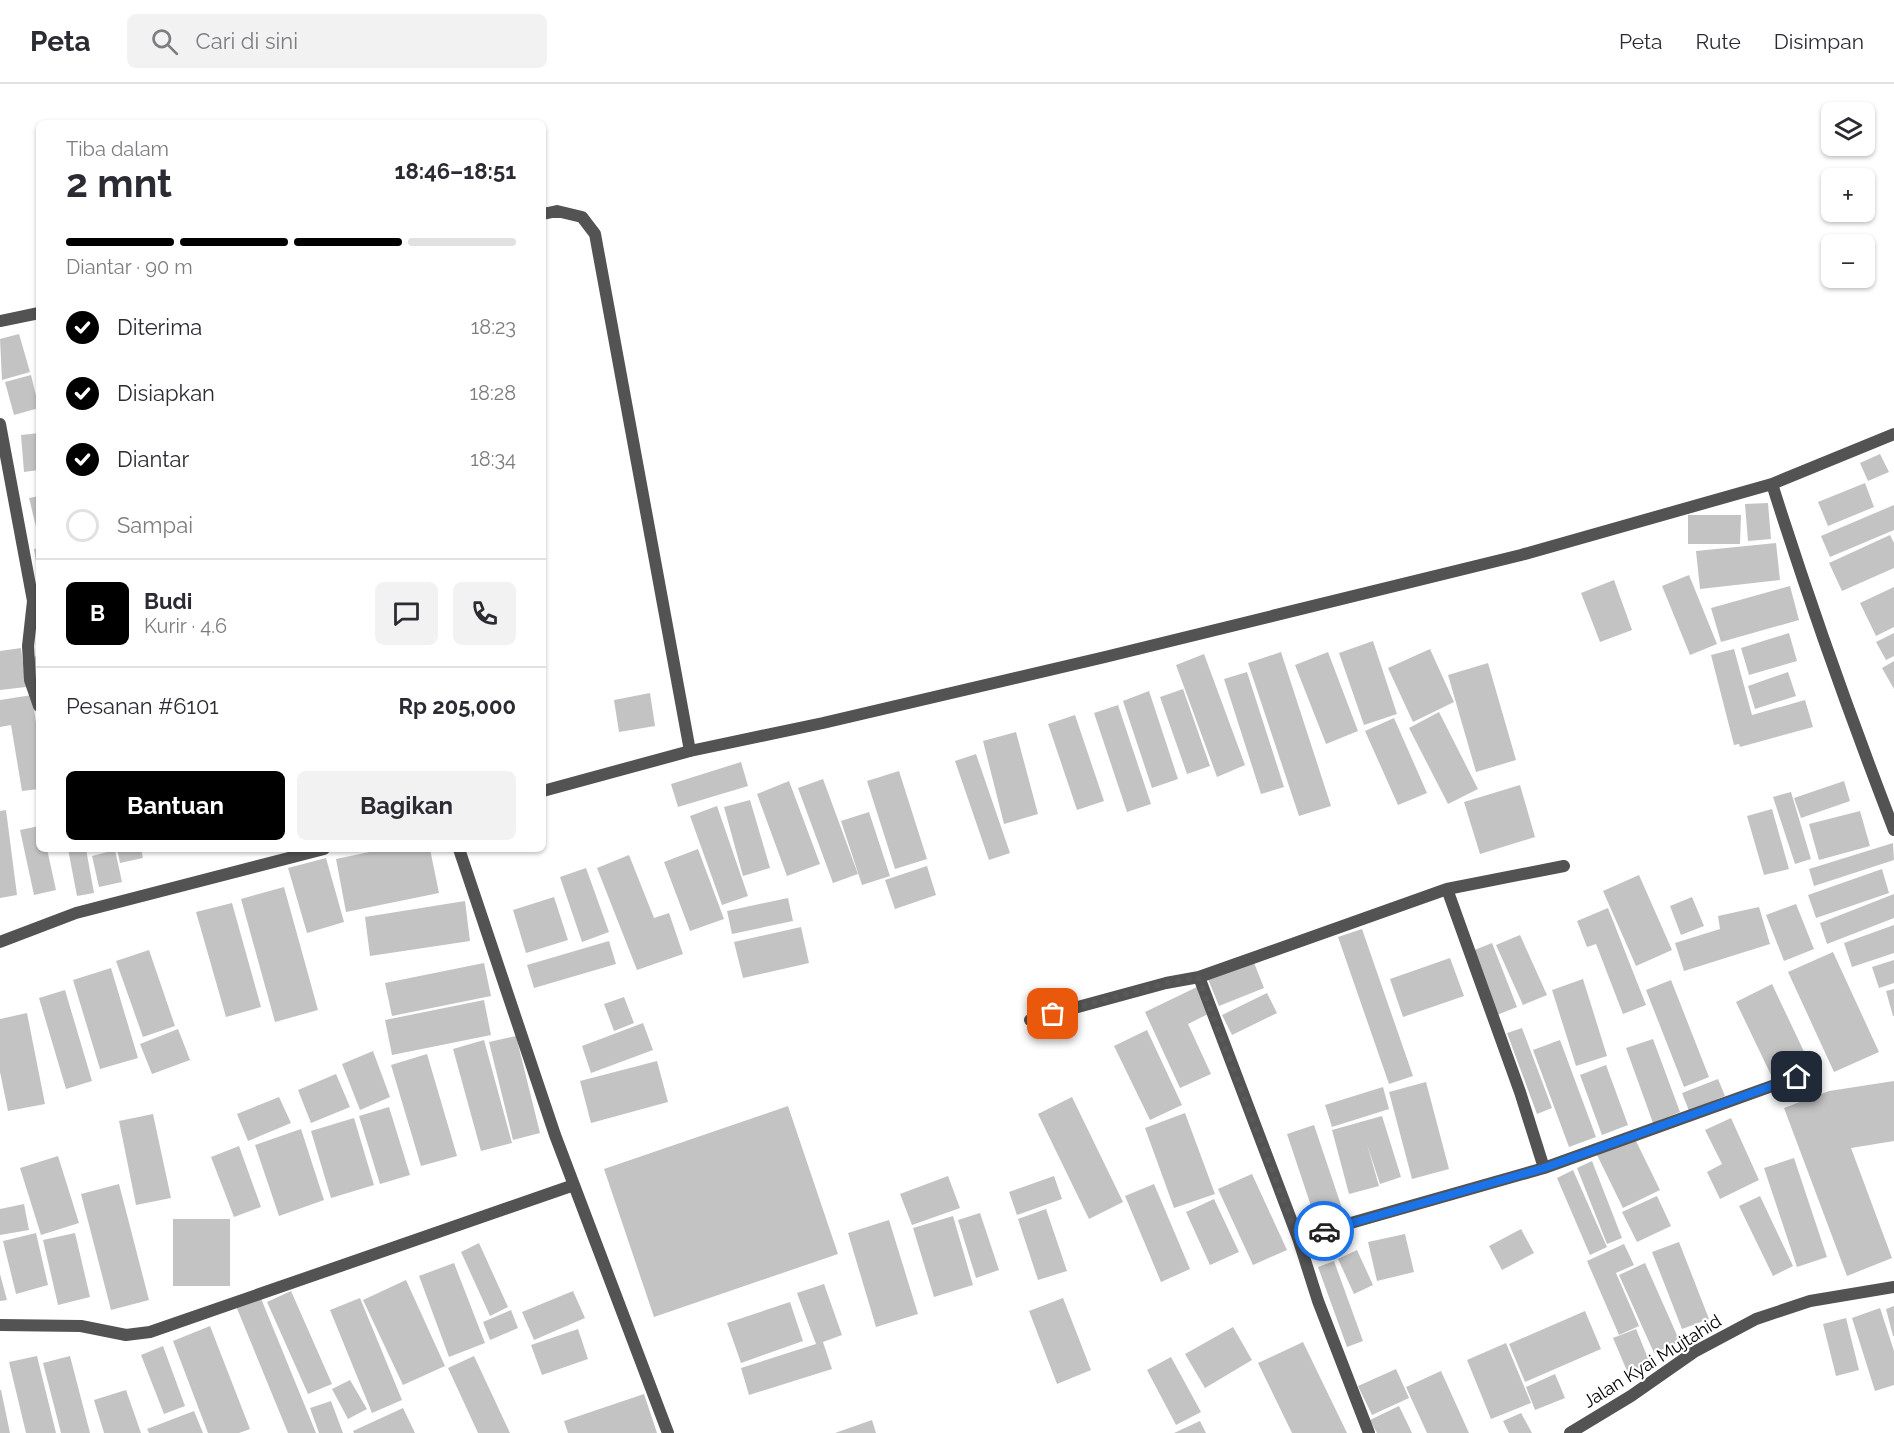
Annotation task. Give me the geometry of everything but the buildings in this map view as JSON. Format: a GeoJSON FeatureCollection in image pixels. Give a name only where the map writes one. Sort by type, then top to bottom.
{"type":"FeatureCollection","features":[{"type":"Feature","properties":{"kind":"street"},"geometry":{"type":"LineString","coordinates":[[546,214],[557,212],[582,217],[595,234],[690,751]]}},
{"type":"Feature","properties":{"kind":"street"},"geometry":{"type":"LineString","coordinates":[[0,321],[36,314]]}},
{"type":"Feature","properties":{"kind":"street"},"geometry":{"type":"LineString","coordinates":[[0,424],[33,601],[28,646],[30,680],[36,697]]}},
{"type":"Feature","properties":{"kind":"street"},"geometry":{"type":"LineString","coordinates":[[546,790],[690,751],[823,723],[1105,657],[1521,555],[1772,484],[1894,434]]}},
{"type":"Feature","properties":{"kind":"street"},"geometry":{"type":"LineString","coordinates":[[1772,484],[1809,602],[1894,830]]}},
{"type":"Feature","properties":{"kind":"street"},"geometry":{"type":"LineString","coordinates":[[0,942],[76,913],[312,852]]}},
{"type":"Feature","properties":{"kind":"street"},"geometry":{"type":"LineString","coordinates":[[460,852],[574,1185],[668,1433]]}},
{"type":"Feature","properties":{"kind":"street"},"geometry":{"type":"LineString","coordinates":[[1030,1020],[1166,983],[1198,977],[1447,889],[1564,866]]}},
{"type":"Feature","properties":{"kind":"street"},"geometry":{"type":"LineString","coordinates":[[1447,889],[1528,1113],[1544,1168]]}},
{"type":"Feature","properties":{"kind":"street"},"geometry":{"type":"LineString","coordinates":[[1198,977],[1298,1238],[1318,1300],[1369,1433]]}},
{"type":"Feature","properties":{"kind":"street"},"geometry":{"type":"LineString","coordinates":[[1298,1238],[1544,1168],[1797,1077]]}},
{"type":"Feature","properties":{"kind":"street"},"geometry":{"type":"LineString","coordinates":[[0,1325],[81,1326],[126,1335],[150,1332],[574,1185]]}},
{"type":"Feature","properties":{"kind":"street","name":"Jalan Kyai Mujtahid"},"geometry":{"type":"LineString","coordinates":[[1570,1433],[1631,1396],[1694,1352],[1756,1319],[1810,1301],[1894,1287]]}},
{"type":"Feature","properties":{"kind":"way so far"},"geometry":{"type":"LineString","coordinates":[[1053,1014],[1166,983],[1198,977],[1298,1238],[1324,1231]]}},
{"type":"Feature","properties":{"kind":"route"},"geometry":{"type":"LineString","coordinates":[[1324,1231],[1544,1168],[1797,1077]]}}]}
